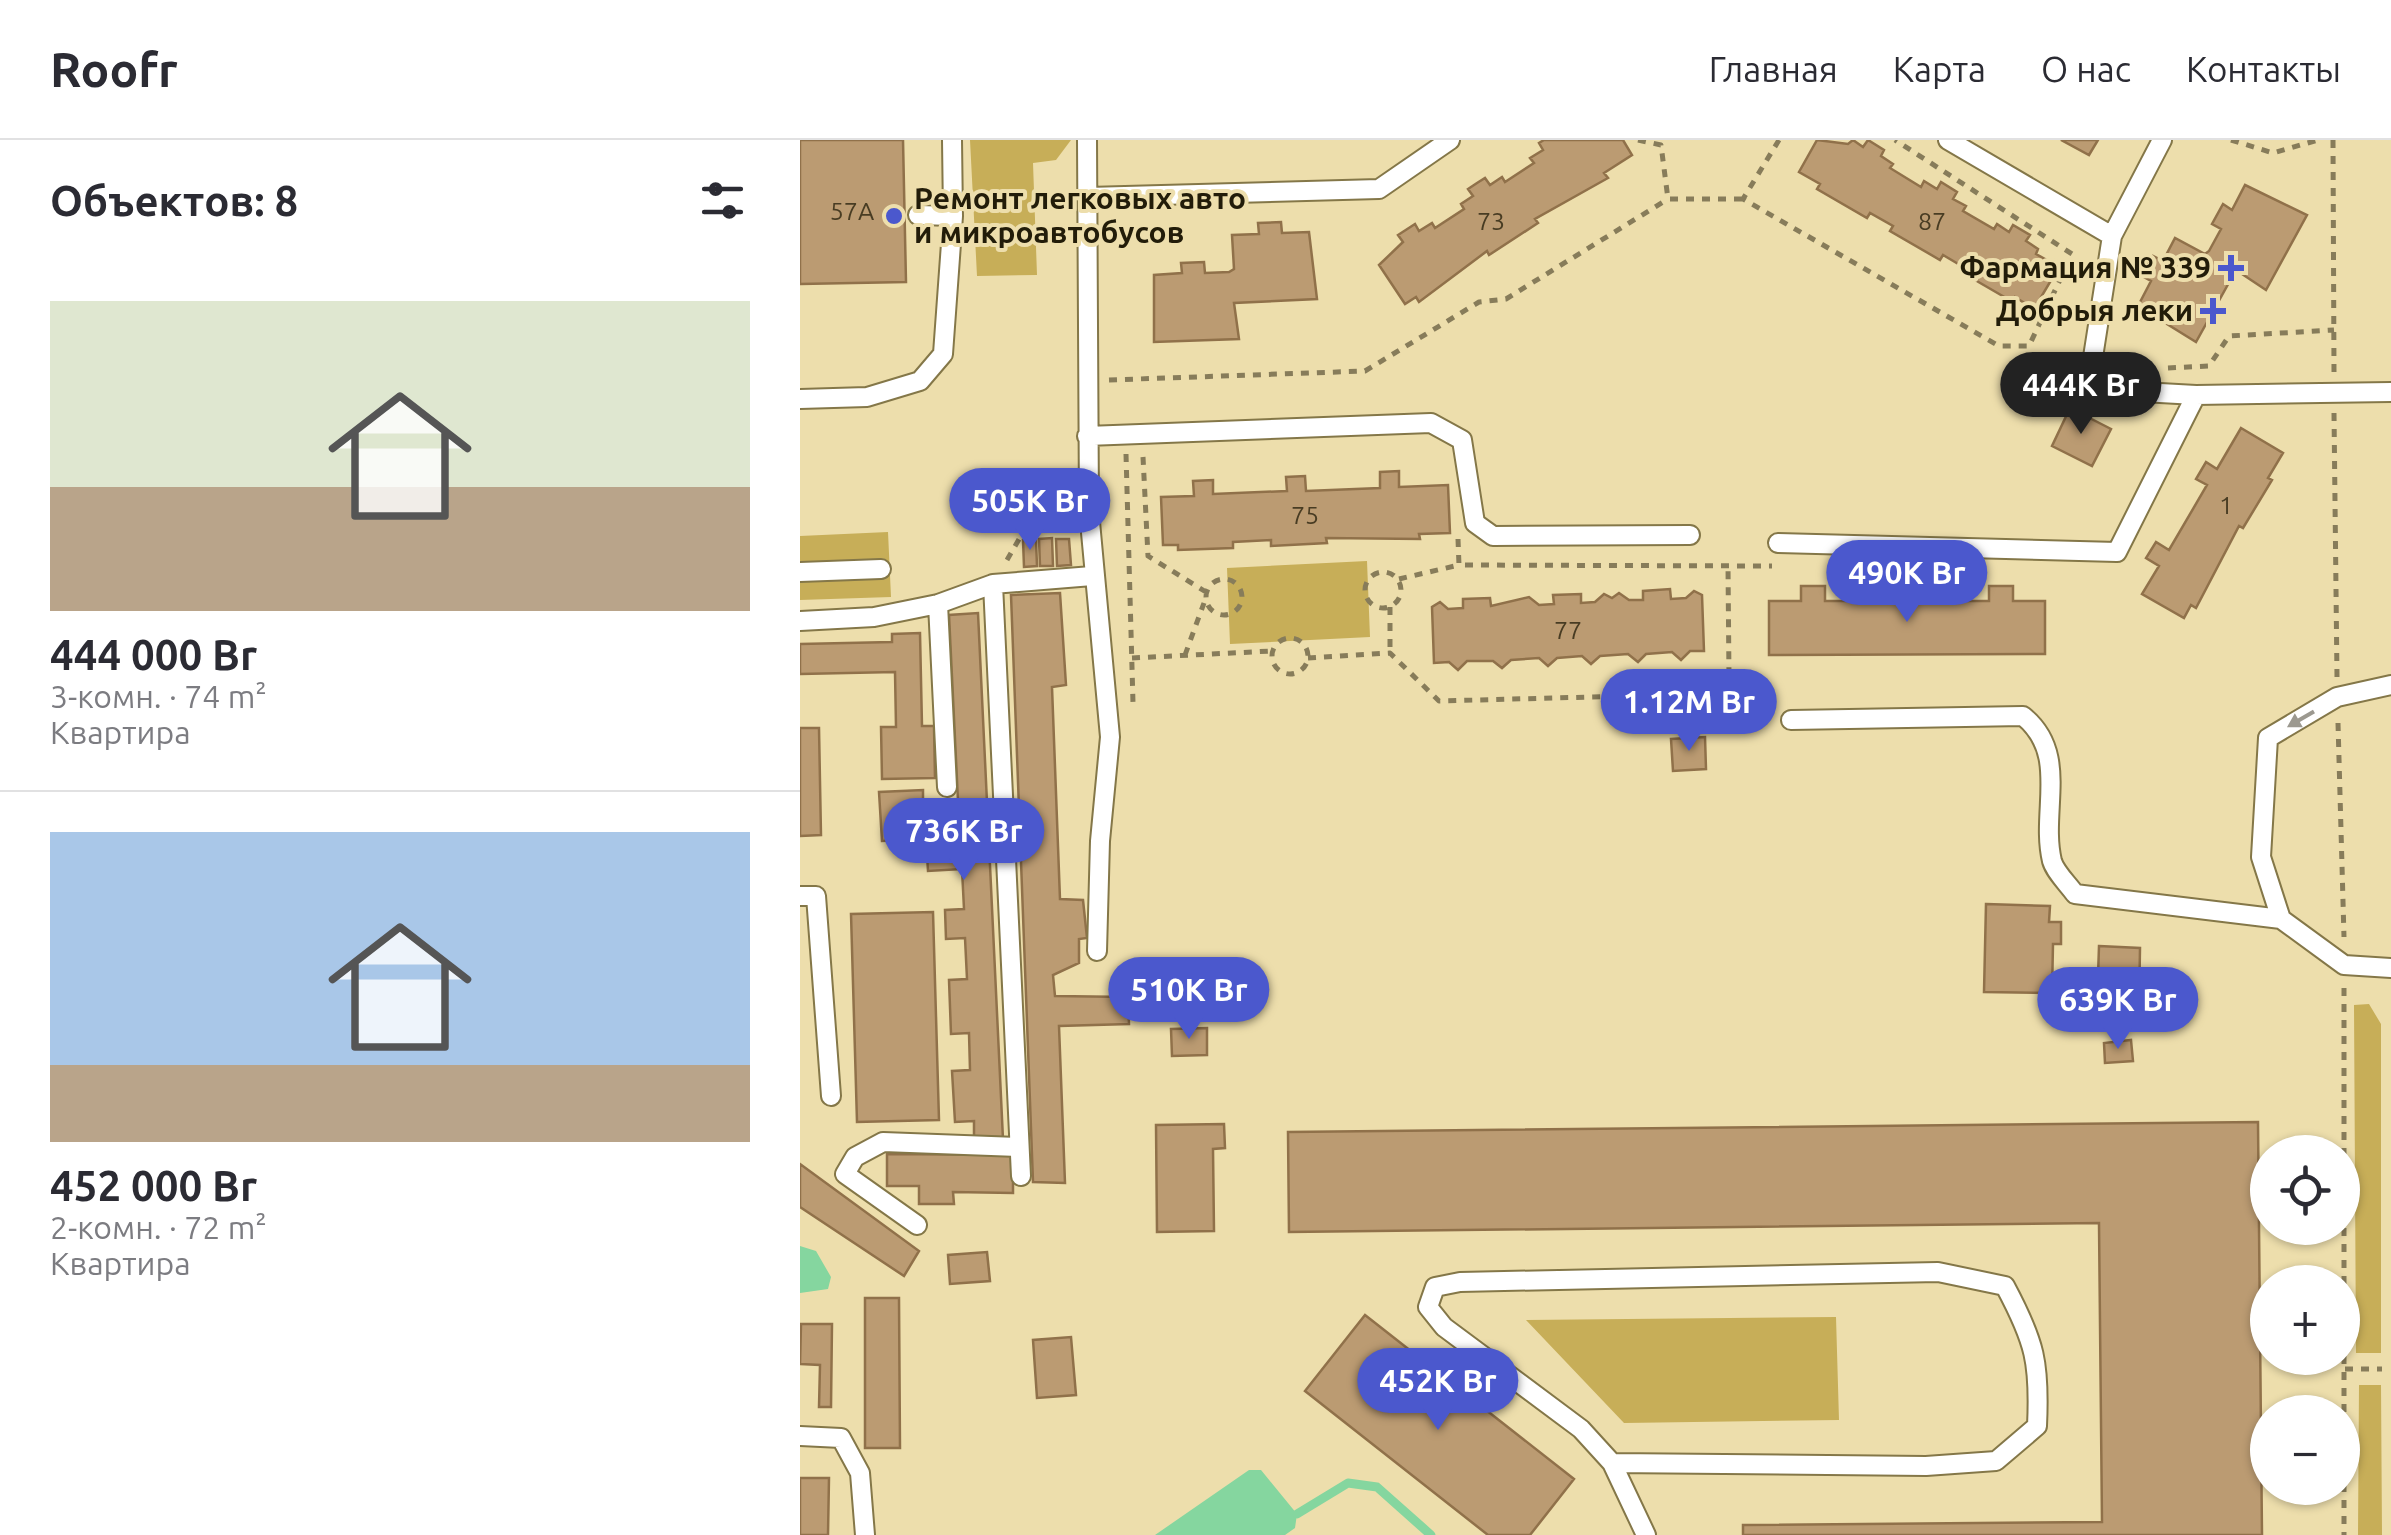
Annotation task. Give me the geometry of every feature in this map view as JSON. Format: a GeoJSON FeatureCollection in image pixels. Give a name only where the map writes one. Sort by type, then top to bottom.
{"type":"FeatureCollection","features":[{"type":"Feature","properties":{"kind":"lane"},"geometry":{"type":"LineString","coordinates":[[800,399],[868,397],[920,381],[942,354],[953,216],[952,140]]}},
{"type":"Feature","properties":{"kind":"lane"},"geometry":{"type":"LineString","coordinates":[[1087,140],[1089,511],[1092,576],[1110,737],[1100,841],[1096,951]]}},
{"type":"Feature","properties":{"kind":"lane"},"geometry":{"type":"LineString","coordinates":[[1088,198],[1379,189],[1450,140]]}},
{"type":"Feature","properties":{"kind":"lane"},"geometry":{"type":"LineString","coordinates":[[1948,140],[2112,236]]}},
{"type":"Feature","properties":{"kind":"lane"},"geometry":{"type":"LineString","coordinates":[[2162,140],[2112,236],[2088,389],[2196,395],[2334,396],[2391,392]]}},
{"type":"Feature","properties":{"kind":"lane"},"geometry":{"type":"LineString","coordinates":[[918,215],[953,216]]}},
{"type":"Feature","properties":{"kind":"lane"},"geometry":{"type":"LineString","coordinates":[[1778,543],[2117,552],[2196,395]]}},
{"type":"Feature","properties":{"kind":"lane"},"geometry":{"type":"LineString","coordinates":[[1088,436],[1431,424],[1462,440],[1476,523],[1493,536],[1690,535]]}},
{"type":"Feature","properties":{"kind":"lane"},"geometry":{"type":"LineString","coordinates":[[800,572],[881,570]]}},
{"type":"Feature","properties":{"kind":"lane"},"geometry":{"type":"LineString","coordinates":[[800,621],[874,617],[938,604],[993,584],[1092,576]]}},
{"type":"Feature","properties":{"kind":"lane"},"geometry":{"type":"LineString","coordinates":[[993,584],[1021,1176]]}},
{"type":"Feature","properties":{"kind":"lane"},"geometry":{"type":"LineString","coordinates":[[938,604],[946,787]]}},
{"type":"Feature","properties":{"kind":"lane"},"geometry":{"type":"LineString","coordinates":[[2281,919],[2261,857],[2268,738],[2338,698],[2391,685]]}},
{"type":"Feature","properties":{"kind":"lane"},"geometry":{"type":"LineString","coordinates":[[1791,720],[2023,716],[2041,731],[2048,759],[2052,863],[2075,894],[2281,919],[2344,965],[2391,968]]}},
{"type":"Feature","properties":{"kind":"lane"},"geometry":{"type":"LineString","coordinates":[[800,896],[816,896],[831,1096]]}},
{"type":"Feature","properties":{"kind":"lane"},"geometry":{"type":"LineString","coordinates":[[917,1225],[845,1174],[856,1157],[882,1142],[1019,1147]]}},
{"type":"Feature","properties":{"kind":"lane"},"geometry":{"type":"LineString","coordinates":[[1612,1463],[1926,1466],[1996,1461],[2037,1426],[2039,1382],[2033,1338],[2005,1286],[1938,1272],[1460,1282],[1435,1287],[1428,1308],[1444,1327],[1581,1429],[1612,1463],[1646,1535]]}},
{"type":"Feature","properties":{"kind":"lane"},"geometry":{"type":"LineString","coordinates":[[800,1436],[841,1438],[860,1474],[865,1535]]}},
{"type":"Feature","properties":{"kind":"path"},"geometry":{"type":"LineString","coordinates":[[1638,140],[1662,146],[1668,199]]}},
{"type":"Feature","properties":{"kind":"path"},"geometry":{"type":"LineString","coordinates":[[1743,198],[1780,140]]}},
{"type":"Feature","properties":{"kind":"path"},"geometry":{"type":"LineString","coordinates":[[1088,380],[1365,371],[1480,302],[1506,299],[1668,199],[1743,198],[1999,346],[2030,346],[2072,254],[1895,140]]}},
{"type":"Feature","properties":{"kind":"path"},"geometry":{"type":"LineString","coordinates":[[2230,140],[2273,154],[2318,140]]}},
{"type":"Feature","properties":{"kind":"path"},"geometry":{"type":"LineString","coordinates":[[2333,140],[2344,1265]]}},
{"type":"Feature","properties":{"kind":"path"},"geometry":{"type":"LineString","coordinates":[[2157,368],[2209,366],[2229,336],[2334,330]]}},
{"type":"Feature","properties":{"kind":"path"},"geometry":{"type":"LineString","coordinates":[[1126,452],[1133,714]]}},
{"type":"Feature","properties":{"kind":"path"},"geometry":{"type":"LineString","coordinates":[[1142,452],[1148,556],[1206,592]]}},
{"type":"Feature","properties":{"kind":"path"},"geometry":{"type":"LineString","coordinates":[[993,584],[1026,527],[1089,511]]}},
{"type":"Feature","properties":{"kind":"path"},"geometry":{"type":"LineString","coordinates":[[1398,580],[1401,596],[1390,607],[1382,609],[1368,601],[1365,585],[1384,572],[1398,580],[1459,565]]}},
{"type":"Feature","properties":{"kind":"path"},"geometry":{"type":"LineString","coordinates":[[1390,607],[1390,653],[1439,701],[1705,694],[1729,677],[1728,566]]}},
{"type":"Feature","properties":{"kind":"path"},"geometry":{"type":"LineString","coordinates":[[1185,655],[1206,592],[1217,580],[1233,581],[1239,587],[1242,603],[1238,610],[1222,616],[1214,614],[1206,600]]}},
{"type":"Feature","properties":{"kind":"path"},"geometry":{"type":"LineString","coordinates":[[1132,658],[1272,651],[1291,638],[1305,646],[1308,658],[1304,669],[1288,675],[1274,667],[1272,651]]}},
{"type":"Feature","properties":{"kind":"path"},"geometry":{"type":"LineString","coordinates":[[1308,658],[1390,653]]}},
{"type":"Feature","properties":{"kind":"path"},"geometry":{"type":"LineString","coordinates":[[2360,1369],[2382,1370]]}},
{"type":"Feature","properties":{"kind":"path"},"geometry":{"type":"LineString","coordinates":[[2344,1375],[2344,1535]]}},
{"type":"Feature","properties":{"kind":"shaded area"},"geometry":{"type":"Polygon","coordinates":[[[970,140],[1071,140],[1056,160],[1033,163],[1037,275],[977,276],[970,140]]]}},
{"type":"Feature","properties":{"kind":"shaded area"},"geometry":{"type":"Polygon","coordinates":[[[888,532],[891,597],[800,600],[800,536],[888,532]]]}},
{"type":"Feature","properties":{"kind":"shaded area"},"geometry":{"type":"Polygon","coordinates":[[[1367,561],[1370,637],[1230,644],[1227,568],[1367,561]]]}},
{"type":"Feature","properties":{"kind":"shaded area"},"geometry":{"type":"Polygon","coordinates":[[[2369,1004],[2381,1024],[2381,1353],[2360,1353],[2360,1265],[2355,1265],[2355,1245],[2360,1245],[2360,1135],[2355,1135],[2354,1005],[2369,1004]]]}},
{"type":"Feature","properties":{"kind":"shaded area"},"geometry":{"type":"Polygon","coordinates":[[[800,1246],[816,1251],[831,1277],[828,1289],[800,1293],[800,1246]]]}},
{"type":"Feature","properties":{"kind":"shaded area"},"geometry":{"type":"Polygon","coordinates":[[[1836,1317],[1839,1420],[1624,1423],[1526,1320],[1836,1317]]]}},
{"type":"Feature","properties":{"kind":"shaded area"},"geometry":{"type":"Polygon","coordinates":[[[2359,1385],[2381,1385],[2382,1535],[2358,1535],[2359,1385]]]}},
{"type":"Feature","properties":{"kind":"shaded area"},"geometry":{"type":"Polygon","coordinates":[[[1249,1470],[1261,1470],[1297,1514],[1295,1528],[1285,1535],[1155,1535],[1249,1470]]]}},
{"type":"Feature","properties":{"kind":"building"},"geometry":{"type":"Polygon","coordinates":[[[800,140],[903,140],[906,282],[800,284],[800,140]]]}},
{"type":"Feature","properties":{"kind":"building"},"geometry":{"type":"Polygon","coordinates":[[[1623,140],[1632,155],[1604,173],[1608,178],[1535,219],[1538,223],[1489,255],[1487,251],[1419,302],[1416,297],[1405,304],[1379,265],[1403,242],[1398,235],[1415,224],[1419,231],[1432,223],[1435,228],[1464,209],[1461,204],[1473,196],[1468,189],[1477,183],[1485,178],[1490,185],[1502,177],[1505,182],[1534,163],[1530,158],[1543,150],[1539,143],[1623,140]]]}},
{"type":"Feature","properties":{"kind":"building"},"geometry":{"type":"Polygon","coordinates":[[[1817,140],[1848,144],[1853,140],[1863,147],[1868,140],[1884,150],[1881,156],[1893,164],[1890,168],[1921,187],[1924,181],[1937,189],[1941,182],[1957,192],[1953,199],[1966,206],[1963,211],[1994,229],[1997,224],[2009,232],[2013,225],[2030,235],[2026,241],[2038,249],[2036,254],[2059,267],[2034,309],[2015,297],[2013,302],[1963,273],[1965,268],[1943,255],[1940,260],[1890,231],[1893,226],[1870,213],[1867,218],[1817,189],[1820,184],[1799,172],[1817,140]]]}},
{"type":"Feature","properties":{"kind":"building"},"geometry":{"type":"Polygon","coordinates":[[[2061,140],[2098,140],[2089,155],[2061,140]]]}},
{"type":"Feature","properties":{"kind":"building"},"geometry":{"type":"Polygon","coordinates":[[[2245,185],[2307,215],[2266,290],[2236,270],[2196,342],[2138,306],[2151,281],[2142,276],[2153,256],[2163,261],[2175,238],[2205,254],[2209,251],[2221,229],[2212,224],[2223,204],[2232,210],[2245,185]]]}},
{"type":"Feature","properties":{"kind":"building"},"geometry":{"type":"Polygon","coordinates":[[[1281,222],[1282,233],[1309,232],[1317,299],[1234,303],[1239,339],[1154,342],[1154,275],[1182,273],[1181,263],[1204,262],[1205,273],[1229,272],[1234,269],[1232,235],[1259,234],[1258,223],[1281,222]]]}},
{"type":"Feature","properties":{"kind":"building"},"geometry":{"type":"Polygon","coordinates":[[[2070,408],[2111,429],[2092,466],[2052,446],[2070,408]]]}},
{"type":"Feature","properties":{"kind":"building"},"geometry":{"type":"Polygon","coordinates":[[[2241,428],[2283,453],[2268,478],[2272,480],[2243,528],[2239,526],[2196,608],[2191,605],[2184,618],[2142,594],[2159,566],[2146,558],[2156,542],[2169,550],[2207,485],[2196,479],[2206,462],[2217,469],[2241,428]]]}},
{"type":"Feature","properties":{"kind":"building"},"geometry":{"type":"Polygon","coordinates":[[[1399,471],[1399,487],[1448,485],[1450,533],[1419,534],[1420,539],[1326,538],[1327,543],[1271,546],[1271,540],[1233,542],[1233,548],[1178,550],[1178,545],[1163,545],[1161,497],[1194,496],[1193,481],[1213,480],[1213,494],[1287,491],[1286,477],[1305,476],[1306,491],[1380,488],[1380,472],[1399,471]]]}},
{"type":"Feature","properties":{"kind":"building"},"geometry":{"type":"Polygon","coordinates":[[[1052,538],[1053,566],[1040,566],[1039,539],[1052,538]]]}},
{"type":"Feature","properties":{"kind":"building"},"geometry":{"type":"Polygon","coordinates":[[[1036,539],[1037,566],[1024,567],[1023,540],[1036,539]]]}},
{"type":"Feature","properties":{"kind":"building"},"geometry":{"type":"Polygon","coordinates":[[[1056,539],[1069,539],[1071,565],[1057,566],[1056,539]]]}},
{"type":"Feature","properties":{"kind":"building"},"geometry":{"type":"Polygon","coordinates":[[[1801,586],[1825,586],[1825,601],[1903,601],[1903,586],[1927,586],[1927,601],[1989,601],[1989,586],[2013,586],[2013,601],[2045,601],[2045,654],[1769,655],[1769,601],[1801,601],[1801,586]]]}},
{"type":"Feature","properties":{"kind":"building"},"geometry":{"type":"Polygon","coordinates":[[[1670,589],[1671,599],[1686,598],[1694,591],[1702,595],[1704,651],[1690,651],[1681,660],[1672,652],[1646,654],[1638,662],[1628,654],[1600,656],[1591,664],[1582,656],[1557,658],[1548,666],[1539,658],[1511,660],[1502,668],[1493,661],[1467,661],[1458,670],[1449,662],[1434,663],[1432,607],[1440,602],[1448,609],[1463,608],[1463,599],[1490,598],[1491,606],[1529,597],[1539,605],[1554,604],[1553,595],[1581,594],[1581,603],[1595,602],[1604,594],[1612,598],[1619,593],[1629,600],[1643,600],[1643,591],[1670,589]]]}},
{"type":"Feature","properties":{"kind":"building"},"geometry":{"type":"Polygon","coordinates":[[[1060,593],[1066,685],[1052,687],[1060,899],[1083,900],[1087,938],[1079,939],[1079,963],[1053,975],[1055,996],[1128,997],[1129,1024],[1059,1026],[1065,1183],[1033,1182],[1011,595],[1060,593]]]}},
{"type":"Feature","properties":{"kind":"building"},"geometry":{"type":"Polygon","coordinates":[[[978,613],[1003,1139],[974,1141],[974,1121],[955,1122],[952,1071],[970,1070],[969,1033],[951,1034],[949,980],[967,979],[965,938],[946,939],[945,910],[964,909],[962,869],[928,871],[926,839],[882,841],[879,792],[923,790],[923,803],[958,801],[949,615],[978,613]]]}},
{"type":"Feature","properties":{"kind":"building"},"geometry":{"type":"Polygon","coordinates":[[[920,633],[922,726],[934,726],[935,778],[882,779],[881,727],[896,727],[895,672],[800,674],[800,644],[892,642],[892,634],[920,633]]]}},
{"type":"Feature","properties":{"kind":"building"},"geometry":{"type":"Polygon","coordinates":[[[800,728],[819,728],[821,835],[800,836],[800,728]]]}},
{"type":"Feature","properties":{"kind":"building"},"geometry":{"type":"Polygon","coordinates":[[[1705,737],[1706,769],[1673,771],[1671,739],[1705,737]]]}},
{"type":"Feature","properties":{"kind":"building"},"geometry":{"type":"Polygon","coordinates":[[[1986,904],[2050,906],[2049,922],[2061,922],[2061,944],[2053,944],[2052,993],[1984,992],[1986,904]]]}},
{"type":"Feature","properties":{"kind":"building"},"geometry":{"type":"Polygon","coordinates":[[[933,912],[939,1120],[857,1122],[851,914],[933,912]]]}},
{"type":"Feature","properties":{"kind":"building"},"geometry":{"type":"Polygon","coordinates":[[[2099,946],[2140,948],[2139,1008],[2097,1007],[2099,946]]]}},
{"type":"Feature","properties":{"kind":"building"},"geometry":{"type":"Polygon","coordinates":[[[1207,1028],[1207,1055],[1172,1056],[1171,1029],[1207,1028]]]}},
{"type":"Feature","properties":{"kind":"building"},"geometry":{"type":"Polygon","coordinates":[[[2131,1040],[2133,1061],[2105,1063],[2104,1043],[2131,1040]]]}},
{"type":"Feature","properties":{"kind":"building"},"geometry":{"type":"Polygon","coordinates":[[[2258,1122],[2258,1135],[2250,1135],[2250,1245],[2259,1245],[2259,1265],[2250,1265],[2250,1375],[2260,1375],[2261,1395],[2250,1395],[2250,1505],[2262,1505],[2262,1535],[1743,1535],[1743,1525],[2102,1522],[2099,1223],[1289,1232],[1288,1132],[2258,1122]]]}},
{"type":"Feature","properties":{"kind":"building"},"geometry":{"type":"Polygon","coordinates":[[[1224,1124],[1225,1148],[1213,1149],[1214,1231],[1157,1232],[1156,1125],[1224,1124]]]}},
{"type":"Feature","properties":{"kind":"building"},"geometry":{"type":"Polygon","coordinates":[[[887,1154],[1013,1155],[1013,1193],[953,1192],[954,1204],[919,1204],[919,1186],[887,1186],[887,1154]]]}},
{"type":"Feature","properties":{"kind":"building"},"geometry":{"type":"Polygon","coordinates":[[[800,1164],[919,1251],[904,1276],[800,1207],[800,1164]]]}},
{"type":"Feature","properties":{"kind":"building"},"geometry":{"type":"Polygon","coordinates":[[[987,1252],[990,1281],[950,1284],[948,1255],[987,1252]]]}},
{"type":"Feature","properties":{"kind":"building"},"geometry":{"type":"Polygon","coordinates":[[[865,1298],[899,1298],[900,1448],[865,1448],[865,1298]]]}},
{"type":"Feature","properties":{"kind":"building"},"geometry":{"type":"Polygon","coordinates":[[[1365,1315],[1574,1479],[1530,1535],[1488,1535],[1305,1391],[1365,1315]]]}},
{"type":"Feature","properties":{"kind":"building"},"geometry":{"type":"Polygon","coordinates":[[[801,1324],[832,1324],[831,1407],[819,1407],[820,1365],[800,1364],[801,1324]]]}},
{"type":"Feature","properties":{"kind":"building"},"geometry":{"type":"Polygon","coordinates":[[[1071,1337],[1076,1395],[1037,1398],[1033,1340],[1071,1337]]]}},
{"type":"Feature","properties":{"kind":"building"},"geometry":{"type":"Polygon","coordinates":[[[800,1478],[829,1478],[828,1535],[800,1535],[800,1478]]]}},
{"type":"Feature","properties":{"kind":"waterway"},"geometry":{"type":"LineString","coordinates":[[1297,1514],[1348,1483],[1377,1487],[1431,1535]]}},
{"type":"Feature","properties":{"kind":"place","name":"Ремонт легковых авто и микроавтобусов"},"geometry":{"type":"Point","coordinates":[894,216]}},
{"type":"Feature","properties":{"kind":"place","name":"Фармация № 339"},"geometry":{"type":"Point","coordinates":[2231,268]}},
{"type":"Feature","properties":{"kind":"place","name":"Добрыя леки"},"geometry":{"type":"Point","coordinates":[2213,311]}}]}
